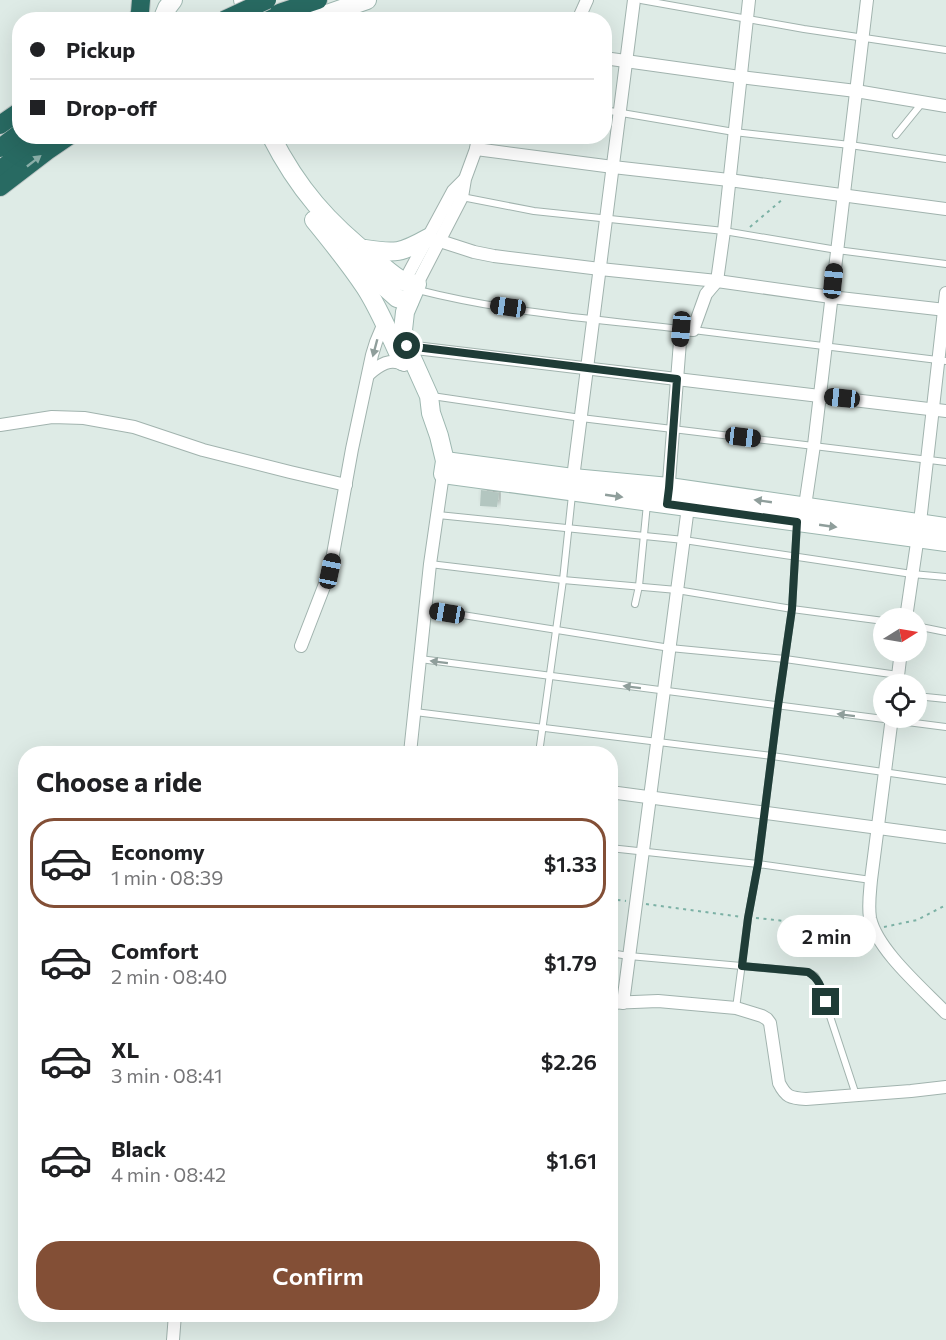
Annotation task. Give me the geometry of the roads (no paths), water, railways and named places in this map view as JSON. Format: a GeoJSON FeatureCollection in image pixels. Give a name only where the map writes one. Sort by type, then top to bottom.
{"type":"FeatureCollection","features":[{"type":"Feature","properties":{"kind":"highway"},"geometry":{"type":"LineString","coordinates":[[241,12],[267,0]]}},
{"type":"Feature","properties":{"kind":"highway"},"geometry":{"type":"LineString","coordinates":[[282,12],[318,0]]}},
{"type":"Feature","properties":{"kind":"highway"},"geometry":{"type":"LineString","coordinates":[[0,170],[33,144]]}},
{"type":"Feature","properties":{"kind":"highway"},"geometry":{"type":"LineString","coordinates":[[0,187],[57,144]]}},
{"type":"Feature","properties":{"kind":"street"},"geometry":{"type":"LineString","coordinates":[[333,12],[367,0]]}},
{"type":"Feature","properties":{"kind":"street"},"geometry":{"type":"LineString","coordinates":[[573,484],[634,0]]}},
{"type":"Feature","properties":{"kind":"street"},"geometry":{"type":"LineString","coordinates":[[668,496],[677,379],[687,330],[706,294],[717,281],[749,0]]}},
{"type":"Feature","properties":{"kind":"street"},"geometry":{"type":"LineString","coordinates":[[801,514],[814,445],[867,0]]}},
{"type":"Feature","properties":{"kind":"street"},"geometry":{"type":"LineString","coordinates":[[612,59],[856,91],[946,106]]}},
{"type":"Feature","properties":{"kind":"street"},"geometry":{"type":"LineString","coordinates":[[263,144],[290,188],[334,242],[365,287],[420,398],[430,404]]}},
{"type":"Feature","properties":{"kind":"street"},"geometry":{"type":"LineString","coordinates":[[275,144],[287,166],[313,202],[336,227],[408,291]]}},
{"type":"Feature","properties":{"kind":"street"},"geometry":{"type":"LineString","coordinates":[[361,248],[395,252],[434,239],[462,197],[465,179],[477,144]]}},
{"type":"Feature","properties":{"kind":"street"},"geometry":{"type":"LineString","coordinates":[[483,144],[613,167],[946,209]]}},
{"type":"Feature","properties":{"kind":"street"},"geometry":{"type":"LineString","coordinates":[[301,646],[330,571],[375,342],[384,323],[408,291],[434,239],[453,191],[465,179]]}},
{"type":"Feature","properties":{"kind":"street"},"geometry":{"type":"LineString","coordinates":[[434,239],[474,252],[945,309]]}},
{"type":"Feature","properties":{"kind":"street"},"geometry":{"type":"LineString","coordinates":[[334,242],[364,268],[408,291]]}},
{"type":"Feature","properties":{"kind":"street"},"geometry":{"type":"LineString","coordinates":[[408,291],[403,326],[407,346],[430,404],[439,436],[444,467],[430,564],[411,746]]}},
{"type":"Feature","properties":{"kind":"street"},"geometry":{"type":"LineString","coordinates":[[907,608],[932,409],[942,361],[946,293]]}},
{"type":"Feature","properties":{"kind":"street"},"geometry":{"type":"LineString","coordinates":[[407,346],[946,411]]}},
{"type":"Feature","properties":{"kind":"street"},"geometry":{"type":"LineString","coordinates":[[369,374],[389,362],[396,361],[404,365]]}},
{"type":"Feature","properties":{"kind":"street"},"geometry":{"type":"LineString","coordinates":[[0,425],[52,417],[84,418],[135,427],[203,450],[346,485]]}},
{"type":"Feature","properties":{"kind":"street"},"geometry":{"type":"LineString","coordinates":[[444,467],[918,530],[946,527]]}},
{"type":"Feature","properties":{"kind":"street"},"geometry":{"type":"LineString","coordinates":[[573,484],[647,501],[668,496],[688,507],[801,514]]}},
{"type":"Feature","properties":{"kind":"street"},"geometry":{"type":"LineString","coordinates":[[618,999],[629,956],[688,507]]}},
{"type":"Feature","properties":{"kind":"street"},"geometry":{"type":"LineString","coordinates":[[918,530],[946,542]]}},
{"type":"Feature","properties":{"kind":"street"},"geometry":{"type":"LineString","coordinates":[[891,728],[871,880],[870,912],[874,930],[896,961],[946,1013]]}},
{"type":"Feature","properties":{"kind":"street"},"geometry":{"type":"LineString","coordinates":[[618,793],[946,837]]}},
{"type":"Feature","properties":{"kind":"street"},"geometry":{"type":"LineString","coordinates":[[618,1003],[658,1001],[735,1008],[762,1016],[770,1023],[780,1083],[783,1091],[789,1097],[806,1099],[946,1087]]}},
{"type":"Feature","properties":{"kind":"street"},"geometry":{"type":"LineString","coordinates":[[173,1340],[174,1322]]}},
{"type":"Feature","properties":{"kind":"lane"},"geometry":{"type":"LineString","coordinates":[[641,0],[747,20],[946,50]]}},
{"type":"Feature","properties":{"kind":"lane"},"geometry":{"type":"LineString","coordinates":[[896,135],[923,103]]}},
{"type":"Feature","properties":{"kind":"lane"},"geometry":{"type":"LineString","coordinates":[[612,111],[734,132],[946,159]]}},
{"type":"Feature","properties":{"kind":"lane"},"geometry":{"type":"LineString","coordinates":[[462,197],[534,211],[724,231],[837,250],[946,264]]}},
{"type":"Feature","properties":{"kind":"lane"},"geometry":{"type":"LineString","coordinates":[[408,291],[594,319],[825,345],[942,361]]}},
{"type":"Feature","properties":{"kind":"lane"},"geometry":{"type":"LineString","coordinates":[[430,404],[581,418],[946,462]]}},
{"type":"Feature","properties":{"kind":"lane"},"geometry":{"type":"LineString","coordinates":[[540,746],[563,580],[573,484]]}},
{"type":"Feature","properties":{"kind":"lane"},"geometry":{"type":"LineString","coordinates":[[635,604],[639,586],[647,501]]}},
{"type":"Feature","properties":{"kind":"lane"},"geometry":{"type":"LineString","coordinates":[[735,1008],[765,813],[792,609],[801,514]]}},
{"type":"Feature","properties":{"kind":"lane"},"geometry":{"type":"LineString","coordinates":[[437,515],[684,540],[946,578]]}},
{"type":"Feature","properties":{"kind":"lane"},"geometry":{"type":"LineString","coordinates":[[430,564],[563,580],[677,590],[873,620]]}},
{"type":"Feature","properties":{"kind":"lane"},"geometry":{"type":"LineString","coordinates":[[425,609],[670,648],[784,659],[873,675]]}},
{"type":"Feature","properties":{"kind":"lane"},"geometry":{"type":"LineString","coordinates":[[927,628],[946,632]]}},
{"type":"Feature","properties":{"kind":"lane"},"geometry":{"type":"LineString","coordinates":[[420,659],[873,717]]}},
{"type":"Feature","properties":{"kind":"lane"},"geometry":{"type":"LineString","coordinates":[[927,697],[946,699]]}},
{"type":"Feature","properties":{"kind":"lane"},"geometry":{"type":"LineString","coordinates":[[414,712],[772,756],[946,781]]}},
{"type":"Feature","properties":{"kind":"lane"},"geometry":{"type":"LineString","coordinates":[[927,724],[946,727]]}},
{"type":"Feature","properties":{"kind":"lane"},"geometry":{"type":"LineString","coordinates":[[618,849],[758,864],[871,880]]}},
{"type":"Feature","properties":{"kind":"lane"},"geometry":{"type":"LineString","coordinates":[[618,954],[808,972],[815,976],[856,1095]]}}]}
